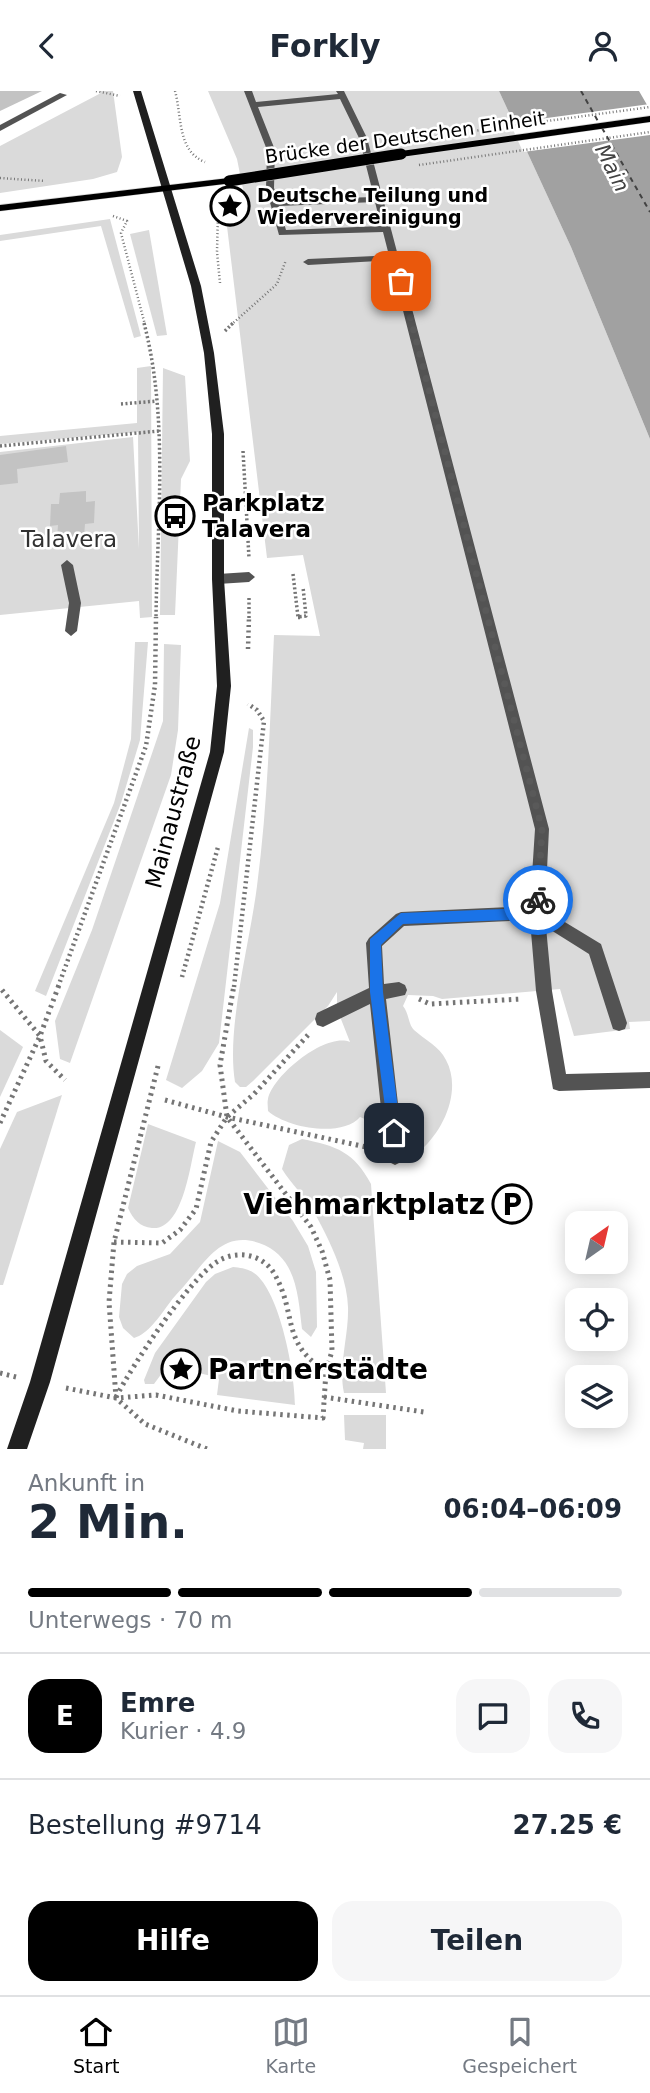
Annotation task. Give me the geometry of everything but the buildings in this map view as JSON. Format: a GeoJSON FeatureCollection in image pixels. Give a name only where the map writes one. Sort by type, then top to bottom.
{"type":"FeatureCollection","features":[{"type":"Feature","properties":{"kind":"main road","name":"Mainaustraße"},"geometry":{"type":"LineString","coordinates":[[17,1449],[40,1382],[217,752],[224,686],[218,579],[218,435],[209,353],[196,286],[137,91]]}},
{"type":"Feature","properties":{"kind":"main road","name":"Brücke der Deutschen Einheit"},"geometry":{"type":"LineString","coordinates":[[0,208],[229,181],[650,119]]}},
{"type":"Feature","properties":{"kind":"street"},"geometry":{"type":"LineString","coordinates":[[248,91],[271,150],[270,188],[282,233],[387,229]]}},
{"type":"Feature","properties":{"kind":"street"},"geometry":{"type":"LineString","coordinates":[[0,128],[59,93]]}},
{"type":"Feature","properties":{"kind":"street"},"geometry":{"type":"LineString","coordinates":[[253,105],[341,93],[363,138],[542,829],[537,913],[545,998],[559,1083],[650,1080]]}},
{"type":"Feature","properties":{"kind":"street"},"geometry":{"type":"LineString","coordinates":[[274,203],[379,199]]}},
{"type":"Feature","properties":{"kind":"street"},"geometry":{"type":"LineString","coordinates":[[308,262],[375,259]]}},
{"type":"Feature","properties":{"kind":"street"},"geometry":{"type":"LineString","coordinates":[[67,565],[75,603],[71,631]]}},
{"type":"Feature","properties":{"kind":"street"},"geometry":{"type":"LineString","coordinates":[[218,579],[249,577]]}},
{"type":"Feature","properties":{"kind":"street"},"geometry":{"type":"LineString","coordinates":[[395,1156],[374,943],[401,919],[537,913],[595,949],[619,1023]]}},
{"type":"Feature","properties":{"kind":"street"},"geometry":{"type":"LineString","coordinates":[[323,1019],[377,992],[404,993]]}},
{"type":"Feature","properties":{"kind":"path"},"geometry":{"type":"LineString","coordinates":[[96,91],[121,96]]}},
{"type":"Feature","properties":{"kind":"path"},"geometry":{"type":"LineString","coordinates":[[175,91],[187,151],[200,162]]}},
{"type":"Feature","properties":{"kind":"path"},"geometry":{"type":"LineString","coordinates":[[416,139],[650,107]]}},
{"type":"Feature","properties":{"kind":"path"},"geometry":{"type":"LineString","coordinates":[[408,166],[650,132]]}},
{"type":"Feature","properties":{"kind":"path"},"geometry":{"type":"LineString","coordinates":[[0,178],[55,183]]}},
{"type":"Feature","properties":{"kind":"path"},"geometry":{"type":"LineString","coordinates":[[218,212],[220,292]]}},
{"type":"Feature","properties":{"kind":"path"},"geometry":{"type":"LineString","coordinates":[[0,1123],[40,1037],[146,746],[155,685],[159,431],[153,356],[121,233],[127,221]]}},
{"type":"Feature","properties":{"kind":"path"},"geometry":{"type":"LineString","coordinates":[[223,318],[224,332],[278,284],[286,261],[282,233]]}},
{"type":"Feature","properties":{"kind":"path"},"geometry":{"type":"LineString","coordinates":[[121,404],[157,401]]}},
{"type":"Feature","properties":{"kind":"path"},"geometry":{"type":"LineString","coordinates":[[0,446],[159,431]]}},
{"type":"Feature","properties":{"kind":"path"},"geometry":{"type":"LineString","coordinates":[[293,573],[298,617],[306,617],[303,587]]}},
{"type":"Feature","properties":{"kind":"path"},"geometry":{"type":"LineString","coordinates":[[40,1382],[116,1398],[156,1395],[238,1411],[323,1418],[326,1371],[332,1351],[333,1304],[322,1251],[311,1227],[295,1203],[227,1117],[220,1065],[234,993],[264,721],[257,710],[248,704],[246,716]]}},
{"type":"Feature","properties":{"kind":"path"},"geometry":{"type":"LineString","coordinates":[[182,978],[220,837]]}},
{"type":"Feature","properties":{"kind":"path"},"geometry":{"type":"LineString","coordinates":[[2,990],[40,1037],[46,1061],[65,1080]]}},
{"type":"Feature","properties":{"kind":"path"},"geometry":{"type":"LineString","coordinates":[[404,993],[430,1004],[545,998]]}},
{"type":"Feature","properties":{"kind":"path"},"geometry":{"type":"LineString","coordinates":[[114,1242],[162,1243],[180,1230],[196,1209],[211,1142],[227,1117],[254,1094],[323,1019]]}},
{"type":"Feature","properties":{"kind":"path"},"geometry":{"type":"LineString","coordinates":[[160,1056],[114,1242],[109,1302],[116,1398],[145,1424],[207,1449]]}},
{"type":"Feature","properties":{"kind":"path"},"geometry":{"type":"LineString","coordinates":[[165,1100],[227,1117],[356,1143],[395,1156]]}},
{"type":"Feature","properties":{"kind":"path"},"geometry":{"type":"LineString","coordinates":[[116,1398],[142,1352],[205,1272],[219,1260],[232,1255],[247,1254],[260,1258],[269,1266],[284,1295],[292,1337],[299,1352],[310,1364],[326,1371]]}},
{"type":"Feature","properties":{"kind":"path"},"geometry":{"type":"LineString","coordinates":[[324,1397],[424,1412]]}},
{"type":"Feature","properties":{"kind":"green space"},"geometry":{"type":"Polygon","coordinates":[[[99,91],[113,91],[122,157],[117,172],[93,179],[0,193],[0,146],[101,93],[99,91]]]}},
{"type":"Feature","properties":{"kind":"green space"},"geometry":{"type":"Polygon","coordinates":[[[208,91],[499,91],[571,247],[650,439],[650,1021],[629,1022],[630,1029],[574,1036],[560,989],[442,999],[408,995],[403,1006],[411,1025],[443,1055],[452,1084],[443,1120],[422,1149],[411,1144],[409,1137],[360,1117],[352,1123],[328,1129],[301,1126],[268,1111],[272,1089],[290,1068],[315,1049],[328,1043],[350,1042],[337,1009],[337,992],[328,1006],[253,1081],[246,1087],[240,1087],[235,1082],[233,1060],[236,1011],[257,886],[264,824],[274,635],[320,636],[303,555],[267,558],[226,218],[226,212],[238,211],[235,206],[245,199],[237,159],[208,91]]]}},
{"type":"Feature","properties":{"kind":"green space"},"geometry":{"type":"Polygon","coordinates":[[[110,219],[141,336],[134,338],[101,226],[0,241],[0,235],[110,219]]]}},
{"type":"Feature","properties":{"kind":"green space"},"geometry":{"type":"Polygon","coordinates":[[[149,230],[167,335],[157,336],[130,234],[149,230]]]}},
{"type":"Feature","properties":{"kind":"green space","name":"Talavera"},"geometry":{"type":"Polygon","coordinates":[[[151,366],[152,617],[140,618],[139,601],[0,615],[0,452],[133,437],[139,549],[138,432],[0,444],[0,436],[137,423],[137,368],[151,366]]]}},
{"type":"Feature","properties":{"kind":"green space"},"geometry":{"type":"Polygon","coordinates":[[[163,368],[185,376],[190,461],[181,479],[175,615],[160,615],[163,368]]]}},
{"type":"Feature","properties":{"kind":"green space"},"geometry":{"type":"Polygon","coordinates":[[[135,642],[148,642],[140,740],[121,803],[46,996],[35,991],[114,803],[131,739],[135,642]]]}},
{"type":"Feature","properties":{"kind":"green space"},"geometry":{"type":"Polygon","coordinates":[[[164,644],[181,645],[178,730],[171,775],[70,1063],[60,1059],[55,1021],[92,930],[163,721],[164,644]]]}},
{"type":"Feature","properties":{"kind":"green space"},"geometry":{"type":"Polygon","coordinates":[[[249,728],[253,730],[253,747],[219,1043],[202,1071],[182,1088],[166,1080],[220,903],[249,728]]]}},
{"type":"Feature","properties":{"kind":"green space"},"geometry":{"type":"Polygon","coordinates":[[[0,1030],[23,1047],[0,1097],[0,1030]]]}},
{"type":"Feature","properties":{"kind":"green space"},"geometry":{"type":"Polygon","coordinates":[[[62,1095],[3,1285],[0,1285],[0,1149],[17,1112],[62,1095]]]}},
{"type":"Feature","properties":{"kind":"green space"},"geometry":{"type":"Polygon","coordinates":[[[148,1124],[196,1142],[188,1180],[178,1208],[163,1226],[152,1228],[137,1222],[128,1208],[148,1124]]]}},
{"type":"Feature","properties":{"kind":"green space"},"geometry":{"type":"Polygon","coordinates":[[[302,1139],[325,1144],[343,1152],[358,1164],[371,1184],[386,1393],[344,1393],[342,1372],[348,1307],[341,1270],[314,1212],[282,1169],[289,1145],[302,1139]]]}},
{"type":"Feature","properties":{"kind":"green space"},"geometry":{"type":"Polygon","coordinates":[[[218,1141],[240,1152],[293,1221],[308,1246],[316,1272],[317,1327],[311,1337],[302,1329],[297,1291],[288,1267],[272,1249],[247,1240],[226,1244],[210,1255],[144,1333],[134,1338],[123,1328],[119,1317],[122,1284],[127,1274],[137,1266],[170,1254],[200,1222],[218,1141]]]}},
{"type":"Feature","properties":{"kind":"green space"},"geometry":{"type":"Polygon","coordinates":[[[233,1267],[254,1273],[271,1297],[289,1354],[295,1405],[217,1395],[219,1379],[181,1369],[165,1369],[154,1384],[145,1384],[144,1380],[155,1353],[206,1282],[215,1274],[233,1267]]]}},
{"type":"Feature","properties":{"kind":"green space"},"geometry":{"type":"Polygon","coordinates":[[[344,1415],[386,1415],[386,1449],[363,1449],[364,1443],[345,1440],[344,1415]]]}},
{"type":"Feature","properties":{"kind":"water","name":"Main"},"geometry":{"type":"Polygon","coordinates":[[[499,91],[639,91],[650,110],[650,439],[571,247],[499,91]]]}},
{"type":"Feature","properties":{"kind":"pier"},"geometry":{"type":"Polygon","coordinates":[[[650,104],[650,135],[523,152],[510,123],[650,104]]]}},
{"type":"Feature","properties":{"kind":"ferry route"},"geometry":{"type":"LineString","coordinates":[[581,91],[599,123]]}},
{"type":"Feature","properties":{"kind":"ferry route"},"geometry":{"type":"LineString","coordinates":[[602,128],[650,212]]}},
{"type":"Feature","properties":{"kind":"way so far"},"geometry":{"type":"LineString","coordinates":[[401,281],[542,829],[538,900]]}},
{"type":"Feature","properties":{"kind":"place","name":"Deutsche Teilung und Wiedervereinigung"},"geometry":{"type":"Point","coordinates":[230,206]}},
{"type":"Feature","properties":{"kind":"place","name":"Parkplatz Talavera"},"geometry":{"type":"Point","coordinates":[175,516]}},
{"type":"Feature","properties":{"kind":"place","name":"Viehmarktplatz"},"geometry":{"type":"Point","coordinates":[512,1204]}},
{"type":"Feature","properties":{"kind":"place","name":"Partnerstädte"},"geometry":{"type":"Point","coordinates":[181,1369]}},
{"type":"Feature","properties":{"kind":"route"},"geometry":{"type":"LineString","coordinates":[[394,1133],[377,992],[374,943],[401,919],[537,913],[538,900]]}}]}
